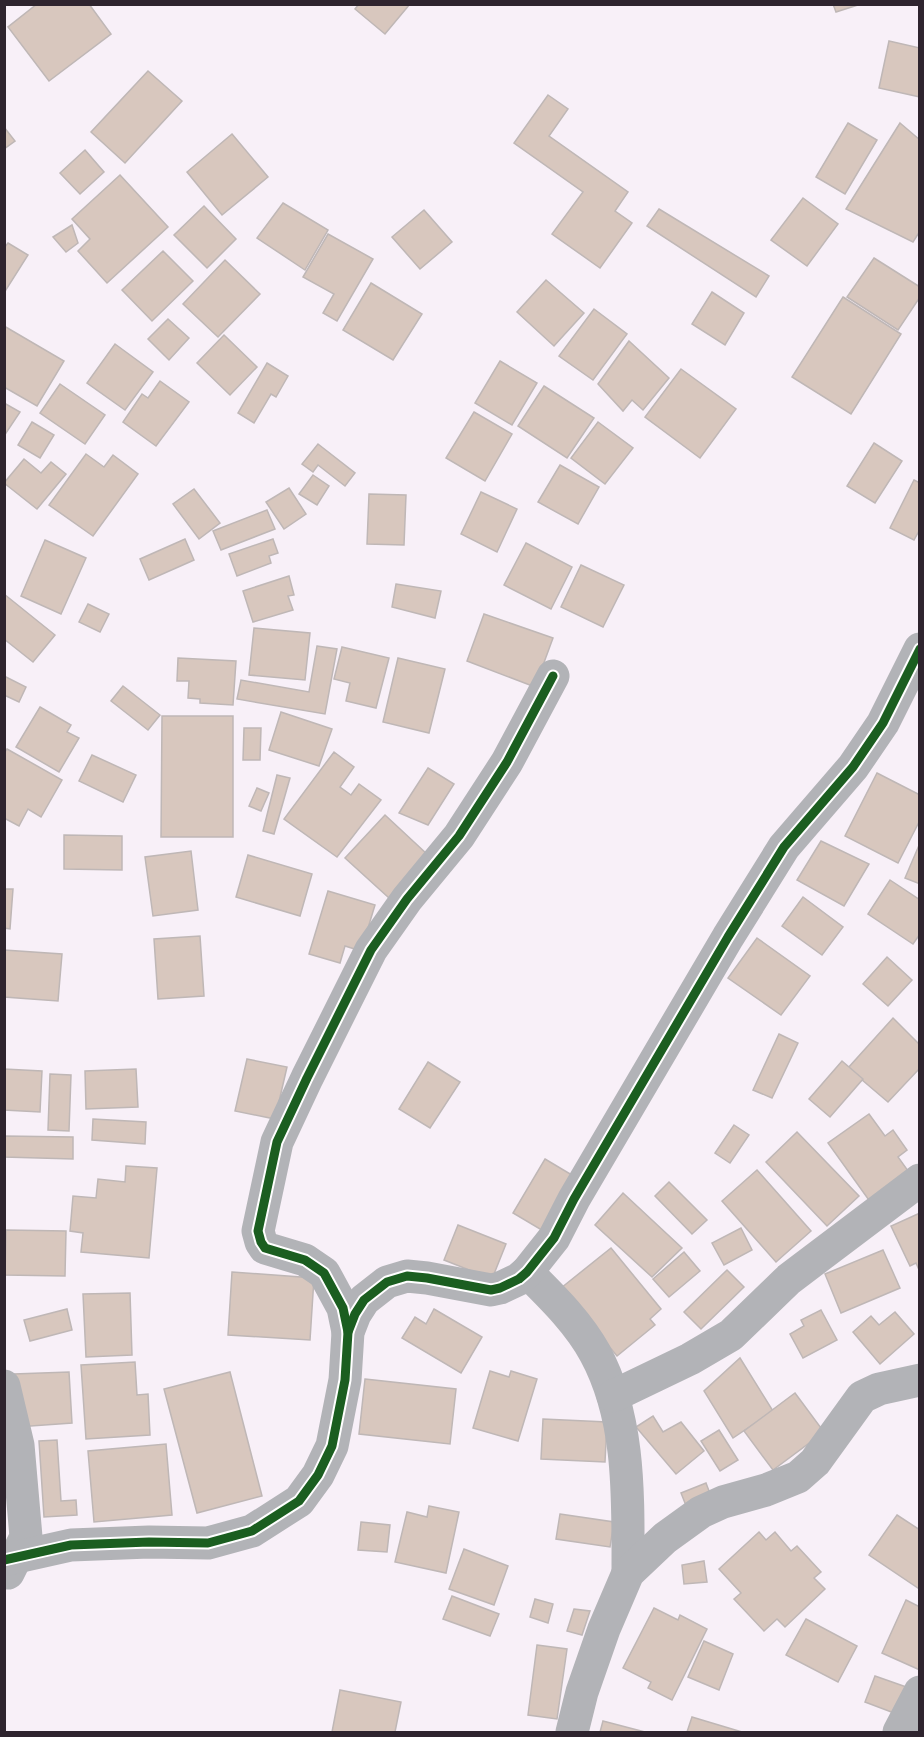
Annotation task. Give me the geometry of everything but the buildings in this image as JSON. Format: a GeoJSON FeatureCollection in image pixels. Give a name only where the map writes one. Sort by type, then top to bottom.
{"type":"FeatureCollection","features":[{"type":"Feature","properties":{"kind":"street"},"geometry":{"type":"LineString","coordinates":[[348,1332],[364,1300],[387,1282],[407,1276],[491,1290],[519,1279],[527,1272],[554,1238],[653,1062],[777,857],[853,767],[883,723],[920,649]]}},
{"type":"Feature","properties":{"kind":"street"},"geometry":{"type":"LineString","coordinates":[[8,1566],[71,1545],[149,1542],[208,1543],[252,1531],[299,1501],[318,1475],[332,1446],[345,1380],[348,1332],[343,1308],[324,1273],[305,1260],[265,1248],[261,1242],[258,1231],[278,1142],[371,950],[407,899],[459,836],[507,762],[553,676]]}},
{"type":"Feature","properties":{"kind":"street"},"geometry":{"type":"LineString","coordinates":[[613,1396],[690,1359],[731,1335],[789,1280],[920,1180]]}},
{"type":"Feature","properties":{"kind":"street"},"geometry":{"type":"LineString","coordinates":[[527,1272],[573,1320],[595,1353],[613,1396],[621,1431],[628,1497],[628,1573],[582,1692],[572,1732]]}},
{"type":"Feature","properties":{"kind":"street"},"geometry":{"type":"LineString","coordinates":[[628,1573],[665,1538],[701,1512],[723,1502],[766,1490],[798,1477],[815,1462],[862,1397],[879,1389],[920,1380]]}},
{"type":"Feature","properties":{"kind":"street"},"geometry":{"type":"LineString","coordinates":[[4,1386],[18,1445],[26,1537],[8,1566]]}},
{"type":"Feature","properties":{"kind":"street"},"geometry":{"type":"LineString","coordinates":[[899,1732],[920,1692]]}},
{"type":"Feature","properties":{"kind":"cycle path"},"geometry":{"type":"LineString","coordinates":[[4,1560],[71,1545],[149,1542],[208,1543],[252,1531],[299,1501],[318,1475],[332,1446],[345,1380],[348,1332],[364,1300],[387,1282],[407,1276],[491,1290],[519,1279],[527,1272],[554,1238],[574,1199],[728,937],[784,847],[853,767],[883,723],[920,649]]}},
{"type":"Feature","properties":{"kind":"cycle path"},"geometry":{"type":"LineString","coordinates":[[348,1332],[343,1308],[324,1273],[305,1260],[265,1248],[261,1242],[258,1231],[277,1142],[371,950],[407,899],[459,836],[507,762],[553,676]]}}]}
